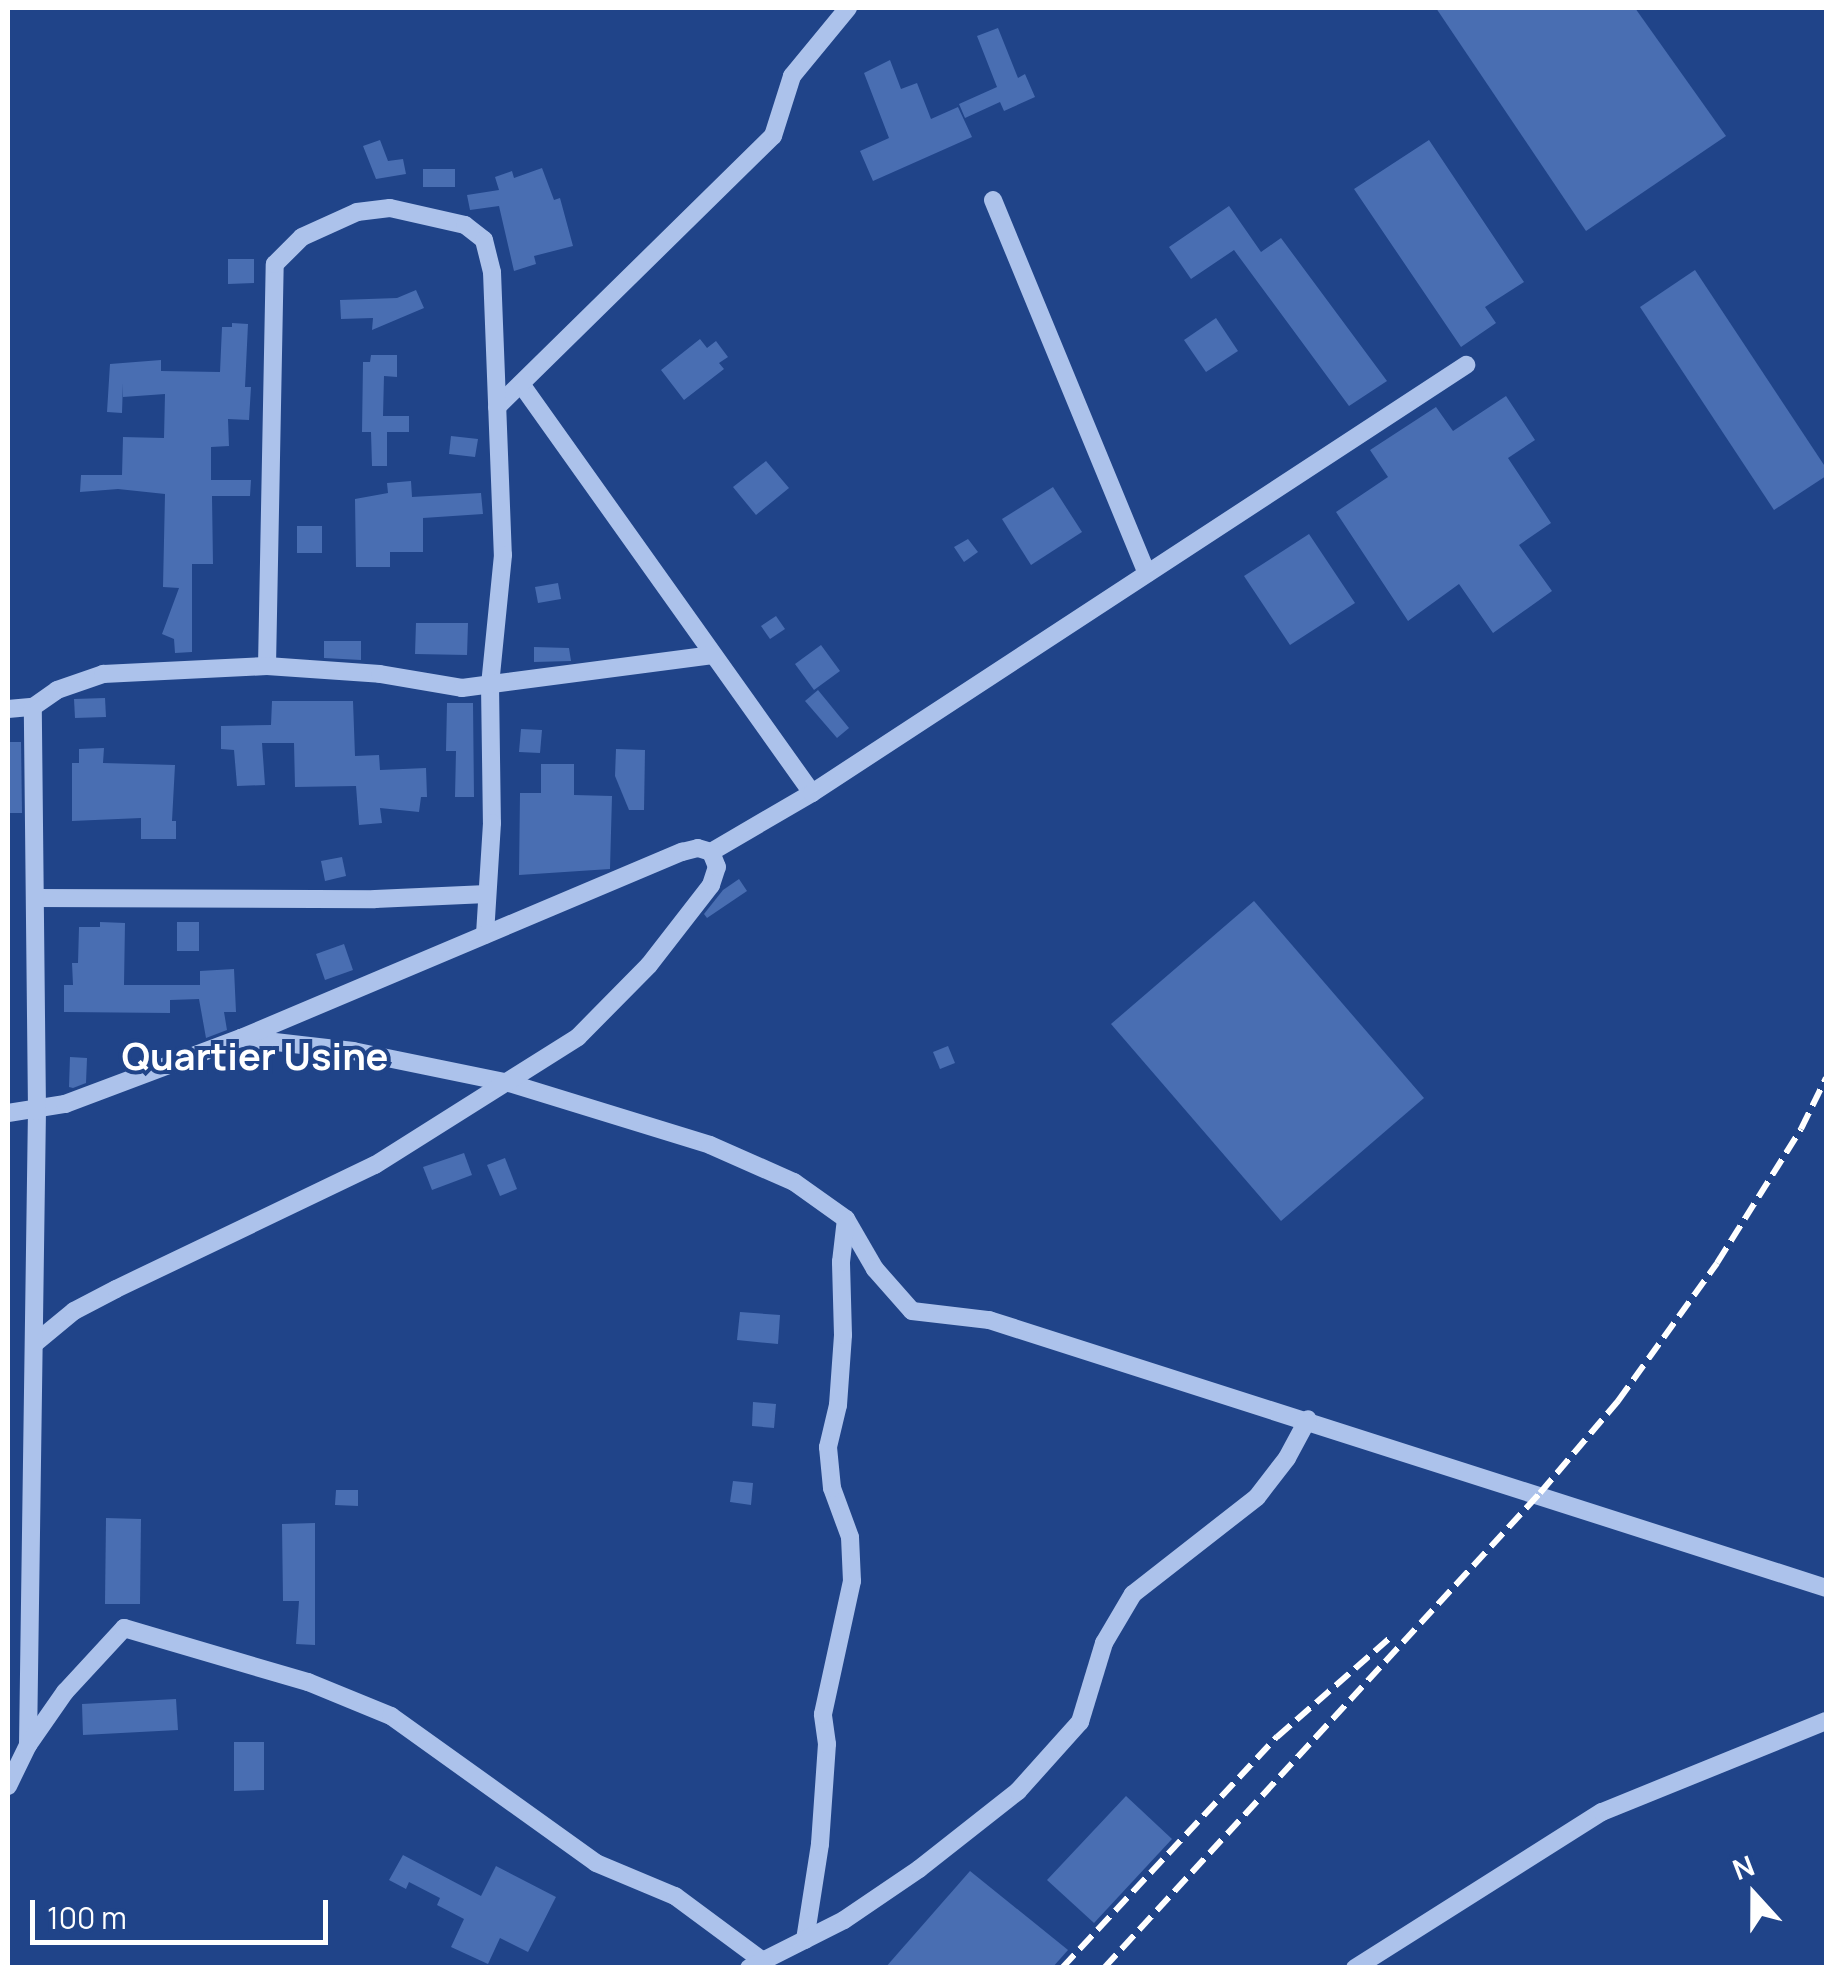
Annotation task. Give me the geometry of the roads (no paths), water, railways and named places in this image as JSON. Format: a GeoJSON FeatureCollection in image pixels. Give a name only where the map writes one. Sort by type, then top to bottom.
{"type":"FeatureCollection","features":[{"type":"Feature","properties":{"kind":"street"},"geometry":{"type":"LineString","coordinates":[[497,407],[773,136],[792,76],[848,8]]}},
{"type":"Feature","properties":{"kind":"street"},"geometry":{"type":"LineString","coordinates":[[993,200],[1147,573]]}},
{"type":"Feature","properties":{"kind":"street"},"geometry":{"type":"LineString","coordinates":[[267,666],[276,264],[284,251],[323,226],[357,212],[390,208],[465,225],[484,240],[492,272],[503,555],[490,685],[485,936]]}},
{"type":"Feature","properties":{"kind":"street"},"geometry":{"type":"LineString","coordinates":[[8,1113],[36,1112],[241,1038],[682,852],[698,848],[711,852],[812,793],[1466,365]]}},
{"type":"Feature","properties":{"kind":"street"},"geometry":{"type":"LineString","coordinates":[[521,384],[812,793]]}},
{"type":"Feature","properties":{"kind":"street"},"geometry":{"type":"LineString","coordinates":[[8,710],[33,707],[57,690],[103,674],[267,666],[380,674],[462,688],[713,655]]}},
{"type":"Feature","properties":{"kind":"street"},"geometry":{"type":"LineString","coordinates":[[28,1745],[28,1507],[36,1112],[33,707]]}},
{"type":"Feature","properties":{"kind":"street"},"geometry":{"type":"LineString","coordinates":[[34,1344],[74,1312],[375,1165],[578,1037],[648,965],[712,886],[717,867],[711,852]]}},
{"type":"Feature","properties":{"kind":"street"},"geometry":{"type":"LineString","coordinates":[[34,898],[375,899],[488,894]]}},
{"type":"Feature","properties":{"kind":"street"},"geometry":{"type":"LineString","coordinates":[[241,1038],[353,1051],[510,1083],[710,1145],[794,1182],[846,1218],[875,1269],[912,1311],[989,1320],[1826,1588]]}},
{"type":"Feature","properties":{"kind":"street"},"geometry":{"type":"LineString","coordinates":[[805,1940],[820,1844],[827,1744],[823,1714],[852,1582],[850,1537],[832,1488],[828,1447],[838,1405],[844,1336],[841,1262],[846,1218]]}},
{"type":"Feature","properties":{"kind":"street"},"geometry":{"type":"LineString","coordinates":[[8,1786],[28,1745],[65,1692],[124,1628],[308,1682],[391,1716],[596,1863],[675,1896],[754,1963],[844,1920],[919,1869],[1018,1791],[1080,1722],[1104,1644],[1133,1594],[1257,1497],[1287,1458],[1308,1419]]}},
{"type":"Feature","properties":{"kind":"street"},"geometry":{"type":"LineString","coordinates":[[8,1507],[28,1507]]}},
{"type":"Feature","properties":{"kind":"street"},"geometry":{"type":"LineString","coordinates":[[1355,1968],[1602,1812],[1826,1721]]}},
{"type":"Feature","properties":{"kind":"railway"},"geometry":{"type":"LineString","coordinates":[[1104,1968],[1540,1493],[1618,1401],[1717,1263],[1801,1129],[1826,1078]]}},
{"type":"Feature","properties":{"kind":"railway"},"geometry":{"type":"LineString","coordinates":[[1062,1968],[1277,1737],[1391,1637]]}},
{"type":"Feature","properties":{"kind":"district","name":"Quartier Usine"},"geometry":{"type":"Point","coordinates":[255,1056]}}]}
